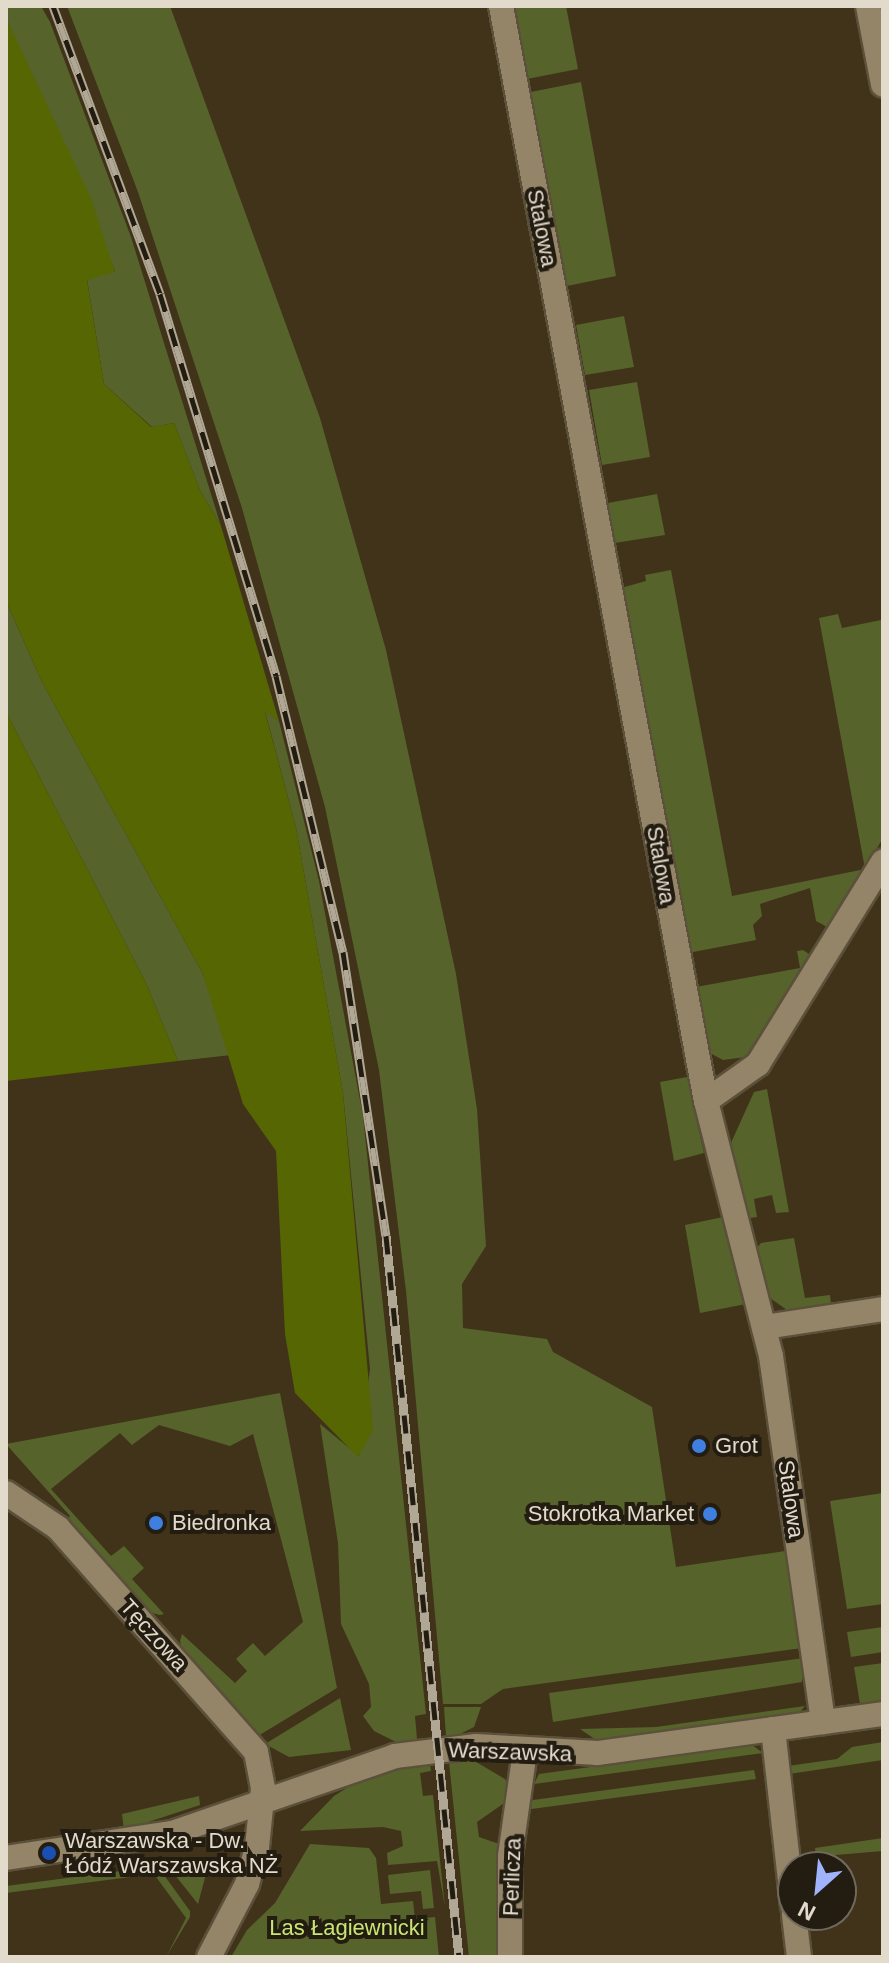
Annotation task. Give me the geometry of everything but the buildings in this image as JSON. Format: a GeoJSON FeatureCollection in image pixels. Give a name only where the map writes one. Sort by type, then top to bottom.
{"type":"FeatureCollection","features":[{"type":"Feature","properties":{"kind":"street","name":"Stalowa"},"geometry":{"type":"LineString","coordinates":[[501,6],[706,1101],[764,1327],[823,1722]]}},
{"type":"Feature","properties":{"kind":"street"},"geometry":{"type":"LineString","coordinates":[[868,6],[883,85]]}},
{"type":"Feature","properties":{"kind":"street"},"geometry":{"type":"LineString","coordinates":[[706,1101],[758,1064],[883,862]]}},
{"type":"Feature","properties":{"kind":"street"},"geometry":{"type":"LineString","coordinates":[[764,1327],[883,1309]]}},
{"type":"Feature","properties":{"kind":"street","name":"Tęczowa"},"geometry":{"type":"LineString","coordinates":[[6,1493],[58,1528],[250,1741],[261,1769],[263,1803],[248,1883],[209,1957]]}},
{"type":"Feature","properties":{"kind":"street","name":"Warszawska"},"geometry":{"type":"LineString","coordinates":[[6,1858],[139,1840],[263,1803],[395,1756],[460,1747],[598,1753],[883,1714]]}},
{"type":"Feature","properties":{"kind":"street"},"geometry":{"type":"LineString","coordinates":[[773,1729],[787,1851]]}},
{"type":"Feature","properties":{"kind":"street","name":"Perlicza"},"geometry":{"type":"LineString","coordinates":[[510,1957],[511,1838],[525,1750]]}},
{"type":"Feature","properties":{"kind":"street"},"geometry":{"type":"LineString","coordinates":[[796,1931],[799,1957]]}},
{"type":"Feature","properties":{"kind":"green space"},"geometry":{"type":"Polygon","coordinates":[[[6,6],[41,6],[50,22],[131,237],[221,526],[200,490],[174,423],[152,427],[104,384],[87,279],[115,271],[6,18],[6,6]]]}},
{"type":"Feature","properties":{"kind":"green space"},"geometry":{"type":"Polygon","coordinates":[[[67,6],[170,6],[320,418],[386,650],[456,974],[477,1109],[486,1246],[462,1284],[463,1328],[547,1339],[553,1352],[652,1407],[676,1567],[785,1551],[802,1648],[503,1689],[481,1704],[443,1704],[406,1291],[379,1070],[325,807],[242,508],[138,192],[67,6]]]}},
{"type":"Feature","properties":{"kind":"green space"},"geometry":{"type":"Polygon","coordinates":[[[514,6],[566,6],[578,69],[527,79],[514,6]]]}},
{"type":"Feature","properties":{"kind":"green space"},"geometry":{"type":"Polygon","coordinates":[[[6,18],[91,198],[115,272],[87,280],[104,384],[151,427],[174,423],[200,490],[221,526],[279,721],[265,712],[296,828],[343,1093],[373,1430],[358,1457],[295,1393],[285,1334],[276,1151],[243,1104],[203,974],[42,682],[6,601],[6,18]]]}},
{"type":"Feature","properties":{"kind":"green space"},"geometry":{"type":"Polygon","coordinates":[[[581,82],[616,276],[567,286],[531,92],[581,82]]]}},
{"type":"Feature","properties":{"kind":"green space"},"geometry":{"type":"Polygon","coordinates":[[[624,316],[634,367],[585,375],[576,325],[624,316]]]}},
{"type":"Feature","properties":{"kind":"green space"},"geometry":{"type":"Polygon","coordinates":[[[637,382],[650,457],[602,465],[589,390],[637,382]]]}},
{"type":"Feature","properties":{"kind":"green space"},"geometry":{"type":"Polygon","coordinates":[[[657,494],[665,535],[615,543],[608,503],[657,494]]]}},
{"type":"Feature","properties":{"kind":"green space"},"geometry":{"type":"Polygon","coordinates":[[[671,570],[732,896],[865,869],[829,928],[816,921],[810,888],[760,904],[762,916],[753,925],[756,940],[688,953],[621,588],[646,581],[645,575],[671,570]]]}},
{"type":"Feature","properties":{"kind":"green space"},"geometry":{"type":"Polygon","coordinates":[[[6,601],[42,682],[203,974],[231,1055],[178,1061],[146,983],[6,712],[6,601]]]}},
{"type":"Feature","properties":{"kind":"green space"},"geometry":{"type":"Polygon","coordinates":[[[838,614],[842,628],[881,620],[883,838],[865,869],[819,618],[838,614]]]}},
{"type":"Feature","properties":{"kind":"green space"},"geometry":{"type":"Polygon","coordinates":[[[265,711],[279,721],[319,881],[363,1116],[426,1714],[415,1716],[417,1739],[446,1736],[444,1707],[481,1707],[474,1727],[458,1735],[400,1744],[374,1731],[363,1716],[371,1707],[369,1684],[341,1624],[338,1543],[320,1424],[359,1456],[370,1369],[343,1093],[296,828],[265,711]]]}},
{"type":"Feature","properties":{"kind":"green space"},"geometry":{"type":"Polygon","coordinates":[[[6,712],[146,983],[178,1061],[6,1081],[6,712]]]}},
{"type":"Feature","properties":{"kind":"green space"},"geometry":{"type":"Polygon","coordinates":[[[803,950],[812,956],[746,1057],[723,1060],[710,1053],[696,987],[800,968],[797,951],[803,950]]]}},
{"type":"Feature","properties":{"kind":"green space"},"geometry":{"type":"Polygon","coordinates":[[[687,1077],[704,1153],[674,1161],[660,1082],[687,1077]]]}},
{"type":"Feature","properties":{"kind":"green space"},"geometry":{"type":"Polygon","coordinates":[[[767,1089],[789,1212],[776,1213],[772,1195],[754,1199],[757,1217],[745,1219],[730,1145],[754,1092],[767,1089]]]}},
{"type":"Feature","properties":{"kind":"green space"},"geometry":{"type":"Polygon","coordinates":[[[723,1217],[746,1304],[700,1313],[685,1225],[723,1217]]]}},
{"type":"Feature","properties":{"kind":"green space"},"geometry":{"type":"Polygon","coordinates":[[[794,1238],[805,1298],[830,1295],[831,1304],[787,1310],[770,1298],[756,1249],[761,1243],[794,1238]]]}},
{"type":"Feature","properties":{"kind":"green space"},"geometry":{"type":"Polygon","coordinates":[[[280,1393],[337,1688],[258,1736],[183,1653],[180,1641],[182,1634],[235,1683],[247,1671],[236,1659],[253,1643],[265,1656],[303,1622],[253,1434],[230,1446],[159,1425],[132,1445],[120,1433],[51,1489],[111,1556],[124,1546],[144,1568],[132,1579],[164,1614],[160,1615],[148,1612],[65,1522],[70,1516],[6,1444],[280,1393]]]}},
{"type":"Feature","properties":{"kind":"green space"},"geometry":{"type":"Polygon","coordinates":[[[883,1493],[883,1604],[847,1609],[830,1501],[883,1493]]]}},
{"type":"Feature","properties":{"kind":"green space"},"geometry":{"type":"Polygon","coordinates":[[[883,1627],[883,1652],[851,1657],[847,1632],[883,1627]]]}},
{"type":"Feature","properties":{"kind":"green space"},"geometry":{"type":"Polygon","coordinates":[[[804,1658],[802,1682],[553,1722],[549,1693],[804,1658]]]}},
{"type":"Feature","properties":{"kind":"green space"},"geometry":{"type":"Polygon","coordinates":[[[883,1663],[883,1700],[860,1704],[854,1667],[883,1663]]]}},
{"type":"Feature","properties":{"kind":"green space"},"geometry":{"type":"Polygon","coordinates":[[[340,1698],[351,1750],[289,1757],[265,1744],[340,1698]]]}},
{"type":"Feature","properties":{"kind":"green space"},"geometry":{"type":"Polygon","coordinates":[[[805,1706],[800,1712],[596,1740],[580,1729],[656,1727],[805,1706]]]}},
{"type":"Feature","properties":{"kind":"green space"},"geometry":{"type":"Polygon","coordinates":[[[883,1742],[883,1760],[789,1774],[788,1766],[837,1759],[852,1747],[883,1742]]]}},
{"type":"Feature","properties":{"kind":"green space"},"geometry":{"type":"Polygon","coordinates":[[[752,1745],[763,1753],[534,1784],[539,1774],[752,1745]]]}},
{"type":"Feature","properties":{"kind":"green space"},"geometry":{"type":"Polygon","coordinates":[[[471,1759],[505,1779],[513,1797],[477,1822],[479,1837],[502,1845],[503,1957],[469,1957],[449,1762],[430,1764],[431,1771],[420,1773],[423,1796],[433,1795],[445,1907],[437,1861],[388,1865],[387,1853],[403,1846],[401,1831],[383,1827],[300,1831],[334,1796],[364,1777],[397,1767],[471,1759]]]}},
{"type":"Feature","properties":{"kind":"green space"},"geometry":{"type":"Polygon","coordinates":[[[754,1770],[756,1779],[524,1810],[533,1800],[754,1770]]]}},
{"type":"Feature","properties":{"kind":"green space"},"geometry":{"type":"Polygon","coordinates":[[[199,1796],[200,1805],[124,1830],[122,1814],[199,1796]]]}},
{"type":"Feature","properties":{"kind":"green space"},"geometry":{"type":"Polygon","coordinates":[[[883,1838],[883,1851],[857,1853],[815,1851],[815,1848],[883,1838]]]}},
{"type":"Feature","properties":{"kind":"green space","name":"Las Łagiewnicki"},"geometry":{"type":"Polygon","coordinates":[[[310,1844],[369,1848],[376,1858],[381,1904],[413,1901],[415,1919],[435,1917],[439,1957],[231,1957],[247,1930],[275,1903],[310,1844]]]}},
{"type":"Feature","properties":{"kind":"green space"},"geometry":{"type":"Polygon","coordinates":[[[191,1862],[203,1867],[206,1874],[198,1904],[167,1865],[191,1862]]]}},
{"type":"Feature","properties":{"kind":"green space"},"geometry":{"type":"Polygon","coordinates":[[[151,1867],[164,1875],[190,1911],[190,1917],[166,1957],[186,1918],[154,1874],[6,1893],[6,1886],[151,1867]]]}},
{"type":"Feature","properties":{"kind":"green space"},"geometry":{"type":"Polygon","coordinates":[[[430,1870],[434,1908],[423,1909],[421,1891],[390,1894],[388,1875],[430,1870]]]}},
{"type":"Feature","properties":{"kind":"railway"},"geometry":{"type":"LineString","coordinates":[[53,6],[160,294],[276,676],[343,952],[386,1236],[459,1957]]}},
{"type":"Feature","properties":{"kind":"place","name":"Grot"},"geometry":{"type":"Point","coordinates":[699,1446]}},
{"type":"Feature","properties":{"kind":"place","name":"Stokrotka Market"},"geometry":{"type":"Point","coordinates":[710,1514]}},
{"type":"Feature","properties":{"kind":"place","name":"Biedronka"},"geometry":{"type":"Point","coordinates":[156,1523]}},
{"type":"Feature","properties":{"kind":"place","name":"Warszawska - Dw. Łódź Warszawska NŻ"},"geometry":{"type":"Point","coordinates":[49,1853]}}]}
